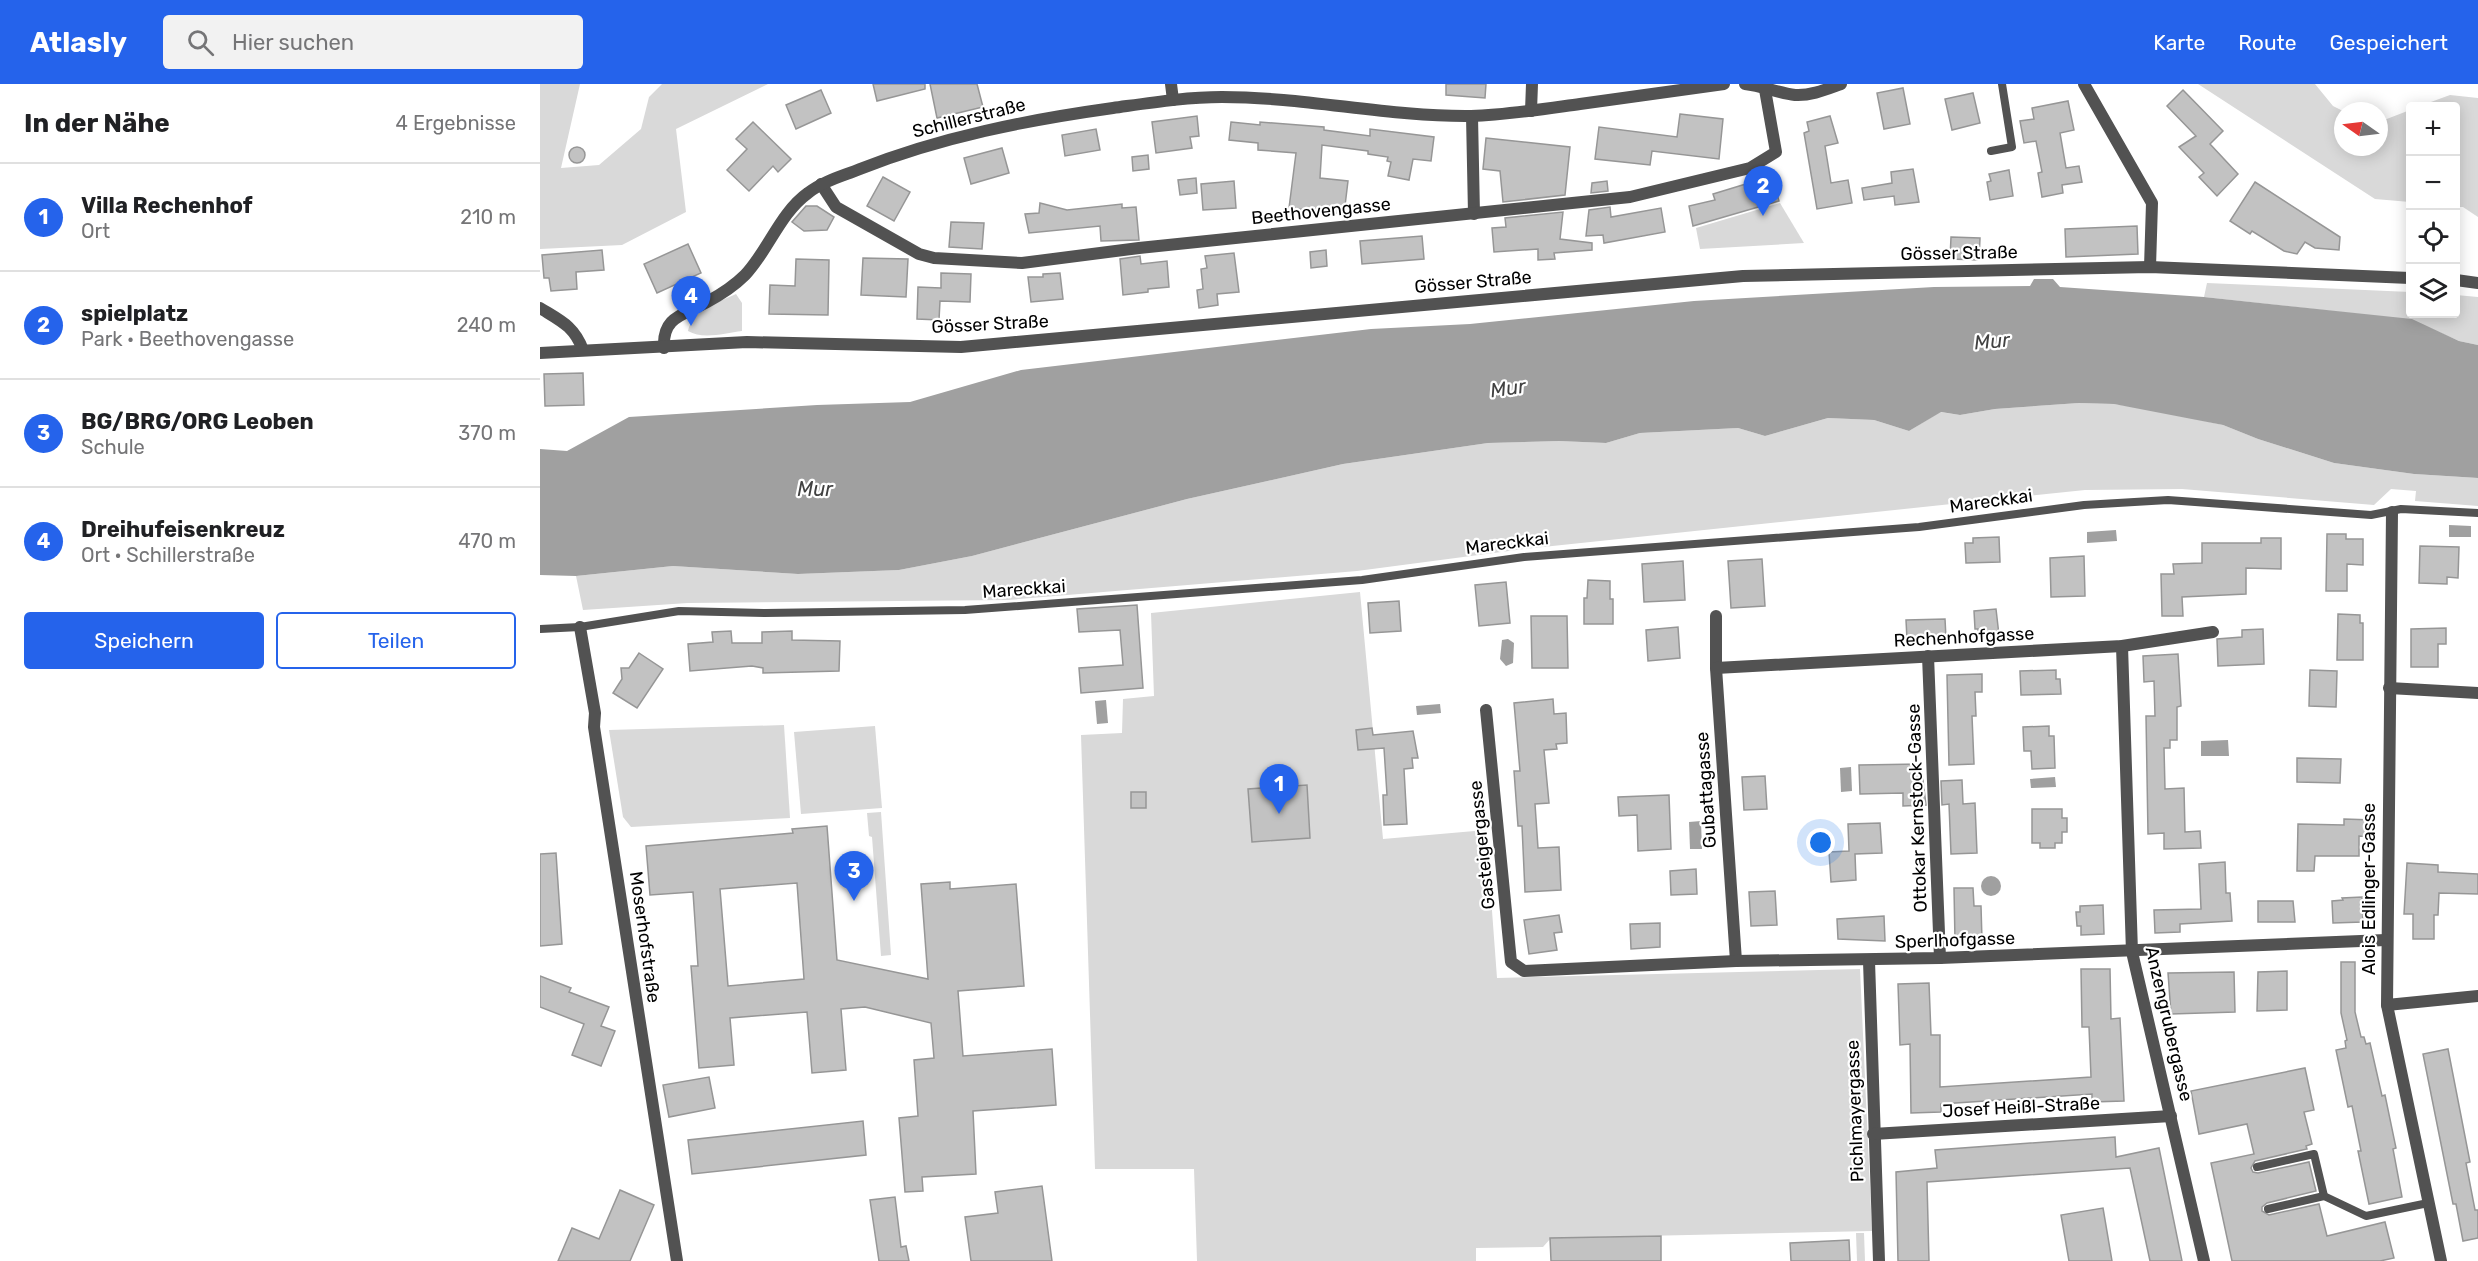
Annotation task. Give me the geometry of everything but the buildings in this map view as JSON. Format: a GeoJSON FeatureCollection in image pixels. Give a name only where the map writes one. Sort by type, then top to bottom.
{"type":"FeatureCollection","features":[{"type":"Feature","properties":{"kind":"street"},"geometry":{"type":"LineString","coordinates":[[1171,84],[1173,100]]}},
{"type":"Feature","properties":{"kind":"street"},"geometry":{"type":"LineString","coordinates":[[1531,111],[1532,84]]}},
{"type":"Feature","properties":{"kind":"street","name":"Schillerstraße"},"geometry":{"type":"LineString","coordinates":[[664,348],[663,338],[669,323],[728,290],[746,274],[785,218],[805,194],[821,184],[894,155],[994,128],[1082,112],[1173,100],[1222,97],[1472,116],[1531,111],[1724,84]]}},
{"type":"Feature","properties":{"kind":"street"},"geometry":{"type":"LineString","coordinates":[[1745,84],[1764,85],[1796,95],[1816,93],[1841,84]]}},
{"type":"Feature","properties":{"kind":"street"},"geometry":{"type":"LineString","coordinates":[[2085,84],[2151,203],[2150,267]]}},
{"type":"Feature","properties":{"kind":"street","name":"Beethovengasse"},"geometry":{"type":"LineString","coordinates":[[821,184],[836,207],[919,254],[934,258],[1023,263],[1140,248],[1630,197],[1750,168],[1776,152],[1764,85]]}},
{"type":"Feature","properties":{"kind":"street"},"geometry":{"type":"LineString","coordinates":[[1472,116],[1474,214]]}},
{"type":"Feature","properties":{"kind":"street","name":"Gösser Straße"},"geometry":{"type":"LineString","coordinates":[[540,353],[747,342],[961,347],[1743,276],[2150,267],[2406,278]]}},
{"type":"Feature","properties":{"kind":"street"},"geometry":{"type":"LineString","coordinates":[[2460,281],[2478,283]]}},
{"type":"Feature","properties":{"kind":"street"},"geometry":{"type":"LineString","coordinates":[[540,308],[569,325],[579,339],[583,351]]}},
{"type":"Feature","properties":{"kind":"street","name":"Alois Edlinger-Gasse"},"geometry":{"type":"LineString","coordinates":[[2392,512],[2387,1005],[2440,1261]]}},
{"type":"Feature","properties":{"kind":"street","name":"Gubattagasse"},"geometry":{"type":"LineString","coordinates":[[1716,616],[1716,668],[1736,961]]}},
{"type":"Feature","properties":{"kind":"street","name":"Moserhofstraße"},"geometry":{"type":"LineString","coordinates":[[580,627],[595,713],[594,727],[675,1258]]}},
{"type":"Feature","properties":{"kind":"street","name":"Rechenhofgasse"},"geometry":{"type":"LineString","coordinates":[[1716,668],[2122,646],[2212,632]]}},
{"type":"Feature","properties":{"kind":"street","name":"Anzengrubergasse"},"geometry":{"type":"LineString","coordinates":[[2122,646],[2132,952],[2204,1261]]}},
{"type":"Feature","properties":{"kind":"street","name":"Ottokar Kernstock-Gasse"},"geometry":{"type":"LineString","coordinates":[[1928,656],[1940,958]]}},
{"type":"Feature","properties":{"kind":"street"},"geometry":{"type":"LineString","coordinates":[[2389,688],[2478,693]]}},
{"type":"Feature","properties":{"kind":"street","name":"Gasteigergasse"},"geometry":{"type":"LineString","coordinates":[[1486,710],[1511,962],[1524,971]]}},
{"type":"Feature","properties":{"kind":"street","name":"Sperlhofgasse"},"geometry":{"type":"LineString","coordinates":[[1524,971],[1736,961],[1869,961],[2132,952],[2386,940]]}},
{"type":"Feature","properties":{"kind":"street","name":"Pichlmayergasse"},"geometry":{"type":"LineString","coordinates":[[1869,961],[1879,1261]]}},
{"type":"Feature","properties":{"kind":"street"},"geometry":{"type":"LineString","coordinates":[[2387,1005],[2478,996]]}},
{"type":"Feature","properties":{"kind":"street","name":"Josef Heißl-Straße"},"geometry":{"type":"LineString","coordinates":[[1873,1134],[2171,1116]]}},
{"type":"Feature","properties":{"kind":"lane"},"geometry":{"type":"LineString","coordinates":[[1991,151],[2012,147],[2002,84]]}},
{"type":"Feature","properties":{"kind":"lane","name":"Mareckkai"},"geometry":{"type":"LineString","coordinates":[[540,629],[580,627],[680,611],[765,613],[965,610],[1362,580],[1524,557],[1919,527],[2084,505],[2168,500],[2371,515],[2401,509],[2478,513]]}},
{"type":"Feature","properties":{"kind":"lane"},"geometry":{"type":"LineString","coordinates":[[2257,1167],[2314,1154],[2324,1196]]}},
{"type":"Feature","properties":{"kind":"lane"},"geometry":{"type":"LineString","coordinates":[[2268,1209],[2324,1196],[2366,1216],[2428,1203]]}},
{"type":"Feature","properties":{"kind":"shaded area"},"geometry":{"type":"Polygon","coordinates":[[[540,84],[580,84],[561,168],[599,165],[641,129],[649,97],[662,84],[768,84],[676,129],[686,212],[622,245],[540,249],[540,84]]]}},
{"type":"Feature","properties":{"kind":"shaded area"},"geometry":{"type":"Polygon","coordinates":[[[2198,84],[2315,84],[2334,106],[2334,156],[2388,156],[2388,119],[2406,112],[2406,202],[2375,199],[2198,84]]]}},
{"type":"Feature","properties":{"kind":"shaded area"},"geometry":{"type":"Polygon","coordinates":[[[2450,95],[2478,98],[2478,217],[2460,207],[2460,102],[2431,102],[2450,95]]]}},
{"type":"Feature","properties":{"kind":"shaded area"},"geometry":{"type":"Polygon","coordinates":[[[1780,203],[1804,243],[1700,249],[1696,228],[1780,203]]]}},
{"type":"Feature","properties":{"kind":"shaded area"},"geometry":{"type":"Polygon","coordinates":[[[2207,283],[2406,292],[2406,318],[2460,318],[2460,295],[2478,297],[2478,345],[2459,341],[2412,320],[2204,297],[2207,283]]]}},
{"type":"Feature","properties":{"kind":"shaded area"},"geometry":{"type":"Polygon","coordinates":[[[736,294],[742,303],[742,331],[700,335],[688,331],[700,312],[736,294]]]}},
{"type":"Feature","properties":{"kind":"shaded area"},"geometry":{"type":"Polygon","coordinates":[[[2079,403],[2114,404],[2150,409],[2223,425],[2258,439],[2334,463],[2414,474],[2478,478],[2478,506],[2415,501],[2416,491],[2391,489],[2374,505],[2182,489],[2085,490],[1524,549],[1357,571],[1008,600],[688,603],[583,610],[576,576],[673,566],[798,574],[899,570],[972,556],[1187,499],[1343,464],[1488,443],[1559,441],[1606,443],[1640,433],[1738,428],[1765,436],[1828,418],[1874,420],[1909,431],[1940,412],[1960,415],[1995,409],[2079,403]]]}},
{"type":"Feature","properties":{"kind":"shaded area"},"geometry":{"type":"Polygon","coordinates":[[[1360,592],[1383,839],[1486,830],[1497,978],[1860,969],[1872,1231],[1551,1238],[1543,1247],[1476,1248],[1476,1261],[1197,1261],[1194,1169],[1095,1169],[1081,735],[1122,733],[1123,699],[1154,696],[1151,613],[1360,592]]]}},
{"type":"Feature","properties":{"kind":"shaded area"},"geometry":{"type":"Polygon","coordinates":[[[784,725],[790,818],[631,827],[623,817],[609,730],[784,725]]]}},
{"type":"Feature","properties":{"kind":"shaded area"},"geometry":{"type":"Polygon","coordinates":[[[875,726],[882,808],[801,814],[794,732],[875,726]]]}},
{"type":"Feature","properties":{"kind":"shaded area"},"geometry":{"type":"Polygon","coordinates":[[[881,812],[891,955],[881,956],[872,837],[869,836],[867,813],[881,812]]]}},
{"type":"Feature","properties":{"kind":"shaded area"},"geometry":{"type":"Polygon","coordinates":[[[1856,1233],[1864,1233],[1865,1261],[1857,1261],[1856,1233]]]}},
{"type":"Feature","properties":{"kind":"water","name":"Mur"},"geometry":{"type":"Polygon","coordinates":[[[2034,279],[2053,279],[2060,287],[2204,297],[2412,319],[2459,341],[2478,345],[2478,478],[2414,474],[2334,463],[2258,439],[2223,425],[2114,404],[2079,403],[1995,409],[1960,415],[1941,412],[1909,431],[1874,420],[1828,418],[1765,436],[1738,428],[1640,433],[1606,443],[1559,441],[1488,443],[1343,464],[1187,499],[972,556],[899,570],[798,574],[673,566],[576,576],[540,575],[540,449],[567,451],[629,417],[817,405],[910,402],[1021,370],[1371,329],[1470,324],[1694,301],[1934,287],[2030,286],[2034,279]]]}},
{"type":"Feature","properties":{"kind":"water"},"geometry":{"type":"Polygon","coordinates":[[[2449,525],[2471,526],[2471,537],[2449,537],[2449,525]]]}},
{"type":"Feature","properties":{"kind":"water"},"geometry":{"type":"Polygon","coordinates":[[[2116,530],[2117,541],[2087,543],[2087,532],[2116,530]]]}},
{"type":"Feature","properties":{"kind":"water"},"geometry":{"type":"Polygon","coordinates":[[[1508,639],[1514,643],[1513,663],[1506,666],[1500,659],[1502,640],[1508,639]]]}},
{"type":"Feature","properties":{"kind":"water"},"geometry":{"type":"Polygon","coordinates":[[[1106,700],[1108,723],[1097,724],[1095,701],[1106,700]]]}},
{"type":"Feature","properties":{"kind":"water"},"geometry":{"type":"Polygon","coordinates":[[[1440,704],[1441,713],[1417,715],[1416,706],[1440,704]]]}},
{"type":"Feature","properties":{"kind":"water"},"geometry":{"type":"Polygon","coordinates":[[[2228,740],[2229,756],[2201,756],[2201,741],[2228,740]]]}},
{"type":"Feature","properties":{"kind":"water"},"geometry":{"type":"Polygon","coordinates":[[[1851,767],[1852,791],[1841,792],[1840,768],[1851,767]]]}},
{"type":"Feature","properties":{"kind":"water"},"geometry":{"type":"Polygon","coordinates":[[[2055,777],[2056,787],[2031,788],[2030,779],[2055,777]]]}},
{"type":"Feature","properties":{"kind":"water"},"geometry":{"type":"Polygon","coordinates":[[[1701,821],[1702,849],[1690,849],[1689,822],[1701,821]]]}},
{"type":"Feature","properties":{"kind":"water"},"geometry":{"type":"Polygon","coordinates":[[[1991,876],[1998,879],[2001,886],[1998,893],[1991,896],[1984,893],[1981,886],[1984,879],[1991,876]]]}},
{"type":"Feature","properties":{"kind":"place","name":"spielplatz"},"geometry":{"type":"Point","coordinates":[1763,216]}},
{"type":"Feature","properties":{"kind":"place","name":"Dreihufeisenkreuz"},"geometry":{"type":"Point","coordinates":[691,326]}},
{"type":"Feature","properties":{"kind":"place","name":"Villa Rechenhof"},"geometry":{"type":"Point","coordinates":[1279,814]}},
{"type":"Feature","properties":{"kind":"place","name":"BG/BRG/ORG Leoben"},"geometry":{"type":"Point","coordinates":[854,901]}}]}
